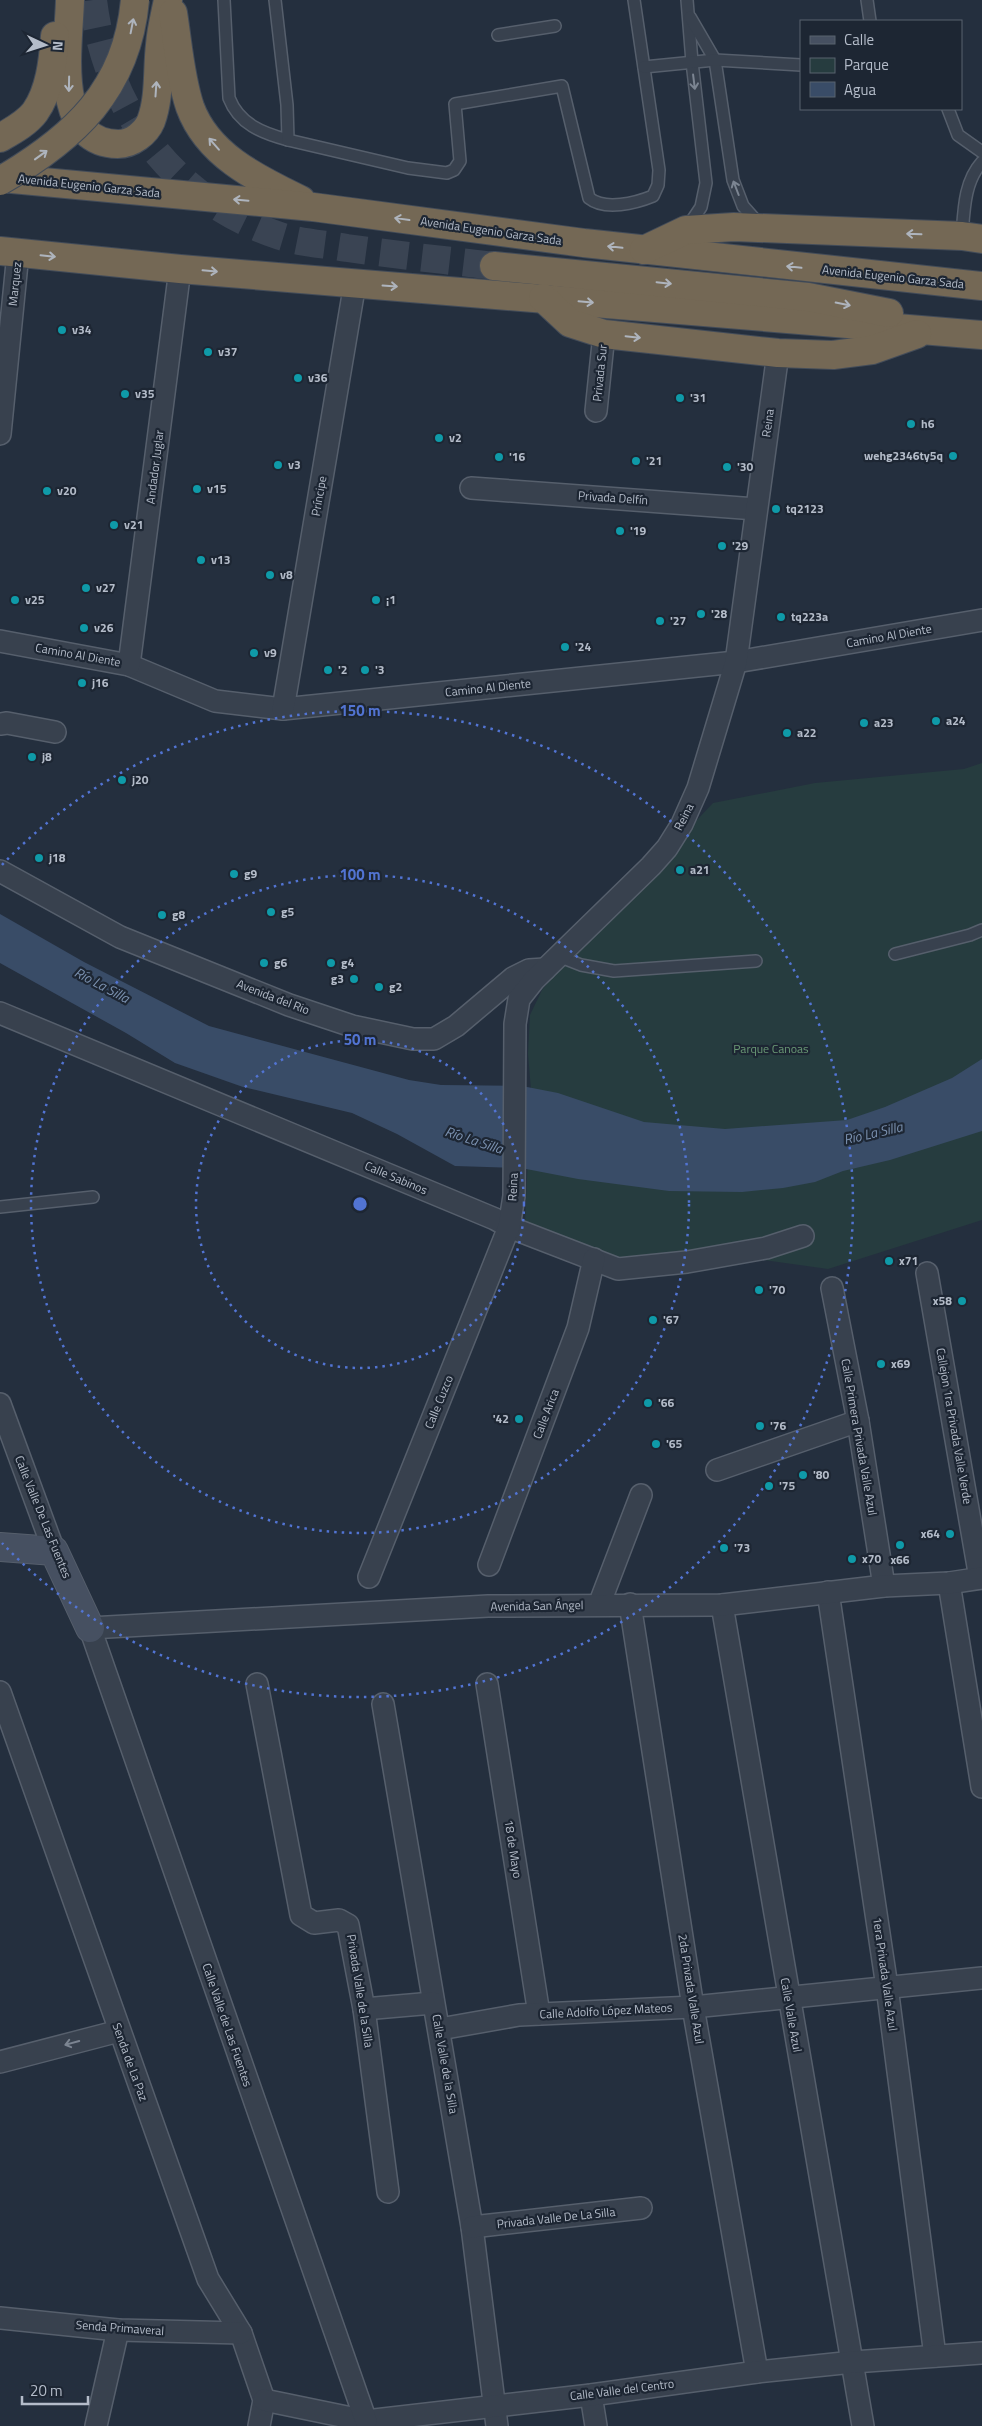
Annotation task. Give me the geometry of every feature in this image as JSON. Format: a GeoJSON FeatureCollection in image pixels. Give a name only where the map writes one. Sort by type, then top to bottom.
{"type":"FeatureCollection","features":[{"type":"Feature","properties":{"kind":"highway"},"geometry":{"type":"LineString","coordinates":[[0,138],[20,126],[34,112],[42,97],[53,54],[58,0]]}},
{"type":"Feature","properties":{"kind":"highway"},"geometry":{"type":"LineString","coordinates":[[70,0],[68,92],[74,116],[86,133],[115,144],[124,144],[134,139],[144,132],[150,122],[155,106],[160,44],[169,0]]}},
{"type":"Feature","properties":{"kind":"highway"},"geometry":{"type":"LineString","coordinates":[[0,182],[36,159],[75,128],[104,92],[127,48],[135,0]]}},
{"type":"Feature","properties":{"kind":"highway"},"geometry":{"type":"LineString","coordinates":[[169,0],[186,93],[198,123],[225,156],[243,170],[313,207]]}},
{"type":"Feature","properties":{"kind":"highway","name":"Avenida Eugenio Garza Sada"},"geometry":{"type":"LineString","coordinates":[[0,178],[313,207],[644,250],[982,286]]}},
{"type":"Feature","properties":{"kind":"highway"},"geometry":{"type":"LineString","coordinates":[[644,250],[665,238],[686,230],[734,227],[972,238]]}},
{"type":"Feature","properties":{"kind":"highway"},"geometry":{"type":"LineString","coordinates":[[9,252],[355,284],[982,335]]}},
{"type":"Feature","properties":{"kind":"highway"},"geometry":{"type":"LineString","coordinates":[[494,266],[808,297],[982,330]]}},
{"type":"Feature","properties":{"kind":"highway"},"geometry":{"type":"LineString","coordinates":[[543,298],[570,323],[604,334],[778,353],[833,355],[872,350],[926,331]]}},
{"type":"Feature","properties":{"kind":"street","name":"Marquez"},"geometry":{"type":"LineString","coordinates":[[0,434],[9,252]]}},
{"type":"Feature","properties":{"kind":"street","name":"Andador Juglar"},"geometry":{"type":"LineString","coordinates":[[130,665],[180,269]]}},
{"type":"Feature","properties":{"kind":"street","name":"Príncipe"},"geometry":{"type":"LineString","coordinates":[[283,709],[355,284]]}},
{"type":"Feature","properties":{"kind":"street","name":"Privada Sur"},"geometry":{"type":"LineString","coordinates":[[596,411],[604,334]]}},
{"type":"Feature","properties":{"kind":"street","name":"Reina"},"geometry":{"type":"LineString","coordinates":[[509,1227],[514,1196],[515,1024],[519,999],[552,963],[667,848],[682,824],[698,788],[736,662],[778,353]]}},
{"type":"Feature","properties":{"kind":"street","name":"Privada Delfín"},"geometry":{"type":"LineString","coordinates":[[471,488],[756,509]]}},
{"type":"Feature","properties":{"kind":"street","name":"Camino Al Diente"},"geometry":{"type":"LineString","coordinates":[[0,641],[130,665],[215,701],[283,709],[736,662],[982,620]]}},
{"type":"Feature","properties":{"kind":"street"},"geometry":{"type":"LineString","coordinates":[[0,724],[7,723],[56,732]]}},
{"type":"Feature","properties":{"kind":"street","name":"Avenida del Rio"},"geometry":{"type":"LineString","coordinates":[[0,871],[128,940],[289,1005],[352,1026],[413,1039],[434,1039],[456,1026],[513,978],[529,970],[552,963]]}},
{"type":"Feature","properties":{"kind":"street","name":"Calle Sabinos"},"geometry":{"type":"LineString","coordinates":[[0,1013],[486,1215],[509,1227],[618,1269],[677,1263],[766,1248],[803,1236]]}},
{"type":"Feature","properties":{"kind":"street","name":"Calle Cuzco"},"geometry":{"type":"LineString","coordinates":[[369,1577],[509,1227]]}},
{"type":"Feature","properties":{"kind":"street","name":"Calle Arica"},"geometry":{"type":"LineString","coordinates":[[488,1565],[578,1328],[594,1259]]}},
{"type":"Feature","properties":{"kind":"street","name":"Callejon 1ra Privada Valle Verde"},"geometry":{"type":"LineString","coordinates":[[927,1273],[981,1578]]}},
{"type":"Feature","properties":{"kind":"street","name":"Calle Primera Privada Valle Azul"},"geometry":{"type":"LineString","coordinates":[[832,1288],[858,1421],[884,1586]]}},
{"type":"Feature","properties":{"kind":"street","name":"Calle Valle De Las Fuentes"},"geometry":{"type":"LineString","coordinates":[[0,1404],[54,1551],[90,1628]]}},
{"type":"Feature","properties":{"kind":"street"},"geometry":{"type":"LineString","coordinates":[[717,1470],[858,1421]]}},
{"type":"Feature","properties":{"kind":"street"},"geometry":{"type":"LineString","coordinates":[[599,1605],[641,1495]]}},
{"type":"Feature","properties":{"kind":"street"},"geometry":{"type":"LineString","coordinates":[[0,1547],[54,1551]]}},
{"type":"Feature","properties":{"kind":"street","name":"Avenida San Ángel"},"geometry":{"type":"LineString","coordinates":[[90,1628],[430,1609],[630,1604],[722,1605],[884,1586],[950,1583],[981,1578]]}},
{"type":"Feature","properties":{"kind":"street"},"geometry":{"type":"LineString","coordinates":[[950,1583],[982,1787]]}},
{"type":"Feature","properties":{"kind":"street","name":"1era Privada Valle Azul"},"geometry":{"type":"LineString","coordinates":[[828,1592],[887,1986],[935,2356]]}},
{"type":"Feature","properties":{"kind":"street","name":"2da Privada Valle Azul"},"geometry":{"type":"LineString","coordinates":[[630,1604],[694,2007],[757,2372]]}},
{"type":"Feature","properties":{"kind":"street","name":"Calle Valle Azul"},"geometry":{"type":"LineString","coordinates":[[722,1605],[863,2426]]}},
{"type":"Feature","properties":{"kind":"street","name":"Calle Valle de Las Fuentes"},"geometry":{"type":"LineString","coordinates":[[90,1628],[366,2421]]}},
{"type":"Feature","properties":{"kind":"street","name":"Privada Valle de la Silla"},"geometry":{"type":"LineString","coordinates":[[257,1684],[301,1916],[314,1923],[339,1920],[348,1925],[364,2008],[388,2192]]}},
{"type":"Feature","properties":{"kind":"street","name":"18 de Mayo"},"geometry":{"type":"LineString","coordinates":[[487,1684],[538,2014]]}},
{"type":"Feature","properties":{"kind":"street","name":"Senda de La Paz"},"geometry":{"type":"LineString","coordinates":[[0,1692],[208,2279],[241,2333],[264,2400],[259,2426]]}},
{"type":"Feature","properties":{"kind":"street","name":"Calle Valle de la Silla"},"geometry":{"type":"LineString","coordinates":[[383,1704],[440,2029],[472,2227],[495,2416]]}},
{"type":"Feature","properties":{"kind":"street","name":"Calle Adolfo López Mateos"},"geometry":{"type":"LineString","coordinates":[[440,2029],[519,2015],[694,2007],[887,1986],[982,1978]]}},
{"type":"Feature","properties":{"kind":"street"},"geometry":{"type":"LineString","coordinates":[[364,2008],[434,2003]]}},
{"type":"Feature","properties":{"kind":"street"},"geometry":{"type":"LineString","coordinates":[[0,2062],[119,2031]]}},
{"type":"Feature","properties":{"kind":"street","name":"Privada Valle De La Silla"},"geometry":{"type":"LineString","coordinates":[[472,2227],[641,2208]]}},
{"type":"Feature","properties":{"kind":"street","name":"Senda Primaveral"},"geometry":{"type":"LineString","coordinates":[[0,2318],[118,2330],[241,2333]]}},
{"type":"Feature","properties":{"kind":"street"},"geometry":{"type":"LineString","coordinates":[[96,2426],[118,2330]]}},
{"type":"Feature","properties":{"kind":"street","name":"Calle Valle del Centro"},"geometry":{"type":"LineString","coordinates":[[264,2400],[366,2421],[495,2416],[591,2395],[757,2372],[853,2362],[982,2353]]}},
{"type":"Feature","properties":{"kind":"street"},"geometry":{"type":"LineString","coordinates":[[591,2395],[596,2426]]}},
{"type":"Feature","properties":{"kind":"lane"},"geometry":{"type":"LineString","coordinates":[[224,0],[229,98],[233,109],[241,119],[264,134],[408,168],[447,173],[454,170],[460,161],[455,104],[562,86],[589,198],[595,203],[608,204],[641,201],[653,196],[658,185],[659,170],[634,0]]}},
{"type":"Feature","properties":{"kind":"lane"},"geometry":{"type":"LineString","coordinates":[[275,0],[288,140]]}},
{"type":"Feature","properties":{"kind":"lane"},"geometry":{"type":"LineString","coordinates":[[686,230],[701,207],[706,183],[687,0]]}},
{"type":"Feature","properties":{"kind":"lane"},"geometry":{"type":"LineString","coordinates":[[867,0],[870,20]]}},
{"type":"Feature","properties":{"kind":"lane"},"geometry":{"type":"LineString","coordinates":[[689,16],[715,60],[733,180],[743,206],[762,228]]}},
{"type":"Feature","properties":{"kind":"lane"},"geometry":{"type":"LineString","coordinates":[[498,35],[555,26]]}},
{"type":"Feature","properties":{"kind":"lane"},"geometry":{"type":"LineString","coordinates":[[644,67],[715,60],[800,65]]}},
{"type":"Feature","properties":{"kind":"lane"},"geometry":{"type":"LineString","coordinates":[[948,110],[958,135],[982,152]]}},
{"type":"Feature","properties":{"kind":"lane"},"geometry":{"type":"LineString","coordinates":[[972,238],[965,201],[973,172],[982,162]]}},
{"type":"Feature","properties":{"kind":"lane"},"geometry":{"type":"LineString","coordinates":[[895,954],[970,935],[982,930]]}},
{"type":"Feature","properties":{"kind":"lane"},"geometry":{"type":"LineString","coordinates":[[552,963],[581,965],[614,971],[756,961]]}},
{"type":"Feature","properties":{"kind":"lane"},"geometry":{"type":"LineString","coordinates":[[0,1207],[93,1197]]}},
{"type":"Feature","properties":{"kind":"green space","name":"Parque Canoas"},"geometry":{"type":"Polygon","coordinates":[[[982,763],[982,1220],[828,1269],[742,1257],[615,1259],[525,1222],[531,1090],[528,1054],[530,1015],[542,990],[575,949],[713,803],[815,783],[964,769],[982,763]]]}},
{"type":"Feature","properties":{"kind":"water","name":"Río La Silla"},"geometry":{"type":"Polygon","coordinates":[[[0,914],[84,962],[209,1026],[409,1080],[441,1085],[522,1086],[558,1093],[644,1122],[725,1129],[847,1120],[885,1107],[952,1078],[982,1059],[982,1131],[890,1160],[843,1171],[815,1182],[783,1188],[742,1192],[669,1191],[578,1179],[521,1168],[455,1166],[397,1134],[352,1113],[243,1087],[175,1063],[126,1033],[0,963],[0,914]]]}},
{"type":"Feature","properties":{"kind":"tunnel"},"geometry":{"type":"LineString","coordinates":[[93,0],[100,40],[113,78],[130,114],[152,146],[178,175],[208,200],[242,220],[280,236],[296,240],[365,251],[494,266]]}},
{"type":"Feature","properties":{"kind":"place","name":"v34"},"geometry":{"type":"Point","coordinates":[62,330]}},
{"type":"Feature","properties":{"kind":"place","name":"v37"},"geometry":{"type":"Point","coordinates":[208,352]}},
{"type":"Feature","properties":{"kind":"place","name":"v36"},"geometry":{"type":"Point","coordinates":[298,378]}},
{"type":"Feature","properties":{"kind":"place","name":"v35"},"geometry":{"type":"Point","coordinates":[125,394]}},
{"type":"Feature","properties":{"kind":"place","name":"'31"},"geometry":{"type":"Point","coordinates":[680,398]}},
{"type":"Feature","properties":{"kind":"place","name":"h6"},"geometry":{"type":"Point","coordinates":[911,424]}},
{"type":"Feature","properties":{"kind":"place","name":"v2"},"geometry":{"type":"Point","coordinates":[439,438]}},
{"type":"Feature","properties":{"kind":"place","name":"wehg2346ty5q"},"geometry":{"type":"Point","coordinates":[953,456]}},
{"type":"Feature","properties":{"kind":"place","name":"'16"},"geometry":{"type":"Point","coordinates":[499,457]}},
{"type":"Feature","properties":{"kind":"place","name":"'21"},"geometry":{"type":"Point","coordinates":[636,461]}},
{"type":"Feature","properties":{"kind":"place","name":"v3"},"geometry":{"type":"Point","coordinates":[278,465]}},
{"type":"Feature","properties":{"kind":"place","name":"'30"},"geometry":{"type":"Point","coordinates":[727,467]}},
{"type":"Feature","properties":{"kind":"place","name":"v15"},"geometry":{"type":"Point","coordinates":[197,489]}},
{"type":"Feature","properties":{"kind":"place","name":"v20"},"geometry":{"type":"Point","coordinates":[47,491]}},
{"type":"Feature","properties":{"kind":"place","name":"tq2123"},"geometry":{"type":"Point","coordinates":[776,509]}},
{"type":"Feature","properties":{"kind":"place","name":"v21"},"geometry":{"type":"Point","coordinates":[114,525]}},
{"type":"Feature","properties":{"kind":"place","name":"'19"},"geometry":{"type":"Point","coordinates":[620,531]}},
{"type":"Feature","properties":{"kind":"place","name":"'29"},"geometry":{"type":"Point","coordinates":[722,546]}},
{"type":"Feature","properties":{"kind":"place","name":"v13"},"geometry":{"type":"Point","coordinates":[201,560]}},
{"type":"Feature","properties":{"kind":"place","name":"v8"},"geometry":{"type":"Point","coordinates":[270,575]}},
{"type":"Feature","properties":{"kind":"place","name":"v27"},"geometry":{"type":"Point","coordinates":[86,588]}},
{"type":"Feature","properties":{"kind":"place","name":"v25"},"geometry":{"type":"Point","coordinates":[15,600]}},
{"type":"Feature","properties":{"kind":"place","name":"¡1"},"geometry":{"type":"Point","coordinates":[376,600]}},
{"type":"Feature","properties":{"kind":"place","name":"'28"},"geometry":{"type":"Point","coordinates":[701,614]}},
{"type":"Feature","properties":{"kind":"place","name":"tq223a"},"geometry":{"type":"Point","coordinates":[781,617]}},
{"type":"Feature","properties":{"kind":"place","name":"'27"},"geometry":{"type":"Point","coordinates":[660,621]}},
{"type":"Feature","properties":{"kind":"place","name":"v26"},"geometry":{"type":"Point","coordinates":[84,628]}},
{"type":"Feature","properties":{"kind":"place","name":"'24"},"geometry":{"type":"Point","coordinates":[565,647]}},
{"type":"Feature","properties":{"kind":"place","name":"v9"},"geometry":{"type":"Point","coordinates":[254,653]}},
{"type":"Feature","properties":{"kind":"place","name":"'2"},"geometry":{"type":"Point","coordinates":[328,670]}},
{"type":"Feature","properties":{"kind":"place","name":"'3"},"geometry":{"type":"Point","coordinates":[365,670]}},
{"type":"Feature","properties":{"kind":"place","name":"j16"},"geometry":{"type":"Point","coordinates":[82,683]}},
{"type":"Feature","properties":{"kind":"place","name":"a24"},"geometry":{"type":"Point","coordinates":[936,721]}},
{"type":"Feature","properties":{"kind":"place","name":"a23"},"geometry":{"type":"Point","coordinates":[864,723]}},
{"type":"Feature","properties":{"kind":"place","name":"a22"},"geometry":{"type":"Point","coordinates":[787,733]}},
{"type":"Feature","properties":{"kind":"place","name":"j8"},"geometry":{"type":"Point","coordinates":[32,757]}},
{"type":"Feature","properties":{"kind":"place","name":"j20"},"geometry":{"type":"Point","coordinates":[122,780]}},
{"type":"Feature","properties":{"kind":"place","name":"j18"},"geometry":{"type":"Point","coordinates":[39,858]}},
{"type":"Feature","properties":{"kind":"place","name":"a21"},"geometry":{"type":"Point","coordinates":[680,870]}},
{"type":"Feature","properties":{"kind":"place","name":"g9"},"geometry":{"type":"Point","coordinates":[234,874]}},
{"type":"Feature","properties":{"kind":"place","name":"g5"},"geometry":{"type":"Point","coordinates":[271,912]}},
{"type":"Feature","properties":{"kind":"place","name":"g8"},"geometry":{"type":"Point","coordinates":[162,915]}},
{"type":"Feature","properties":{"kind":"place","name":"g6"},"geometry":{"type":"Point","coordinates":[264,963]}},
{"type":"Feature","properties":{"kind":"place","name":"g4"},"geometry":{"type":"Point","coordinates":[331,963]}},
{"type":"Feature","properties":{"kind":"place","name":"g3"},"geometry":{"type":"Point","coordinates":[354,979]}},
{"type":"Feature","properties":{"kind":"place","name":"g2"},"geometry":{"type":"Point","coordinates":[379,987]}},
{"type":"Feature","properties":{"kind":"place","name":"x71"},"geometry":{"type":"Point","coordinates":[889,1261]}},
{"type":"Feature","properties":{"kind":"place","name":"'70"},"geometry":{"type":"Point","coordinates":[759,1290]}},
{"type":"Feature","properties":{"kind":"place","name":"x58"},"geometry":{"type":"Point","coordinates":[962,1301]}},
{"type":"Feature","properties":{"kind":"place","name":"'67"},"geometry":{"type":"Point","coordinates":[653,1320]}},
{"type":"Feature","properties":{"kind":"place","name":"x69"},"geometry":{"type":"Point","coordinates":[881,1364]}},
{"type":"Feature","properties":{"kind":"place","name":"'66"},"geometry":{"type":"Point","coordinates":[648,1403]}},
{"type":"Feature","properties":{"kind":"place","name":"'42"},"geometry":{"type":"Point","coordinates":[519,1419]}},
{"type":"Feature","properties":{"kind":"place","name":"'76"},"geometry":{"type":"Point","coordinates":[760,1426]}},
{"type":"Feature","properties":{"kind":"place","name":"'65"},"geometry":{"type":"Point","coordinates":[656,1444]}},
{"type":"Feature","properties":{"kind":"place","name":"'80"},"geometry":{"type":"Point","coordinates":[803,1475]}},
{"type":"Feature","properties":{"kind":"place","name":"'75"},"geometry":{"type":"Point","coordinates":[769,1486]}},
{"type":"Feature","properties":{"kind":"place","name":"x64"},"geometry":{"type":"Point","coordinates":[950,1534]}},
{"type":"Feature","properties":{"kind":"place","name":"x66"},"geometry":{"type":"Point","coordinates":[900,1545]}},
{"type":"Feature","properties":{"kind":"place","name":"'73"},"geometry":{"type":"Point","coordinates":[724,1548]}},
{"type":"Feature","properties":{"kind":"place","name":"x70"},"geometry":{"type":"Point","coordinates":[852,1559]}}]}
